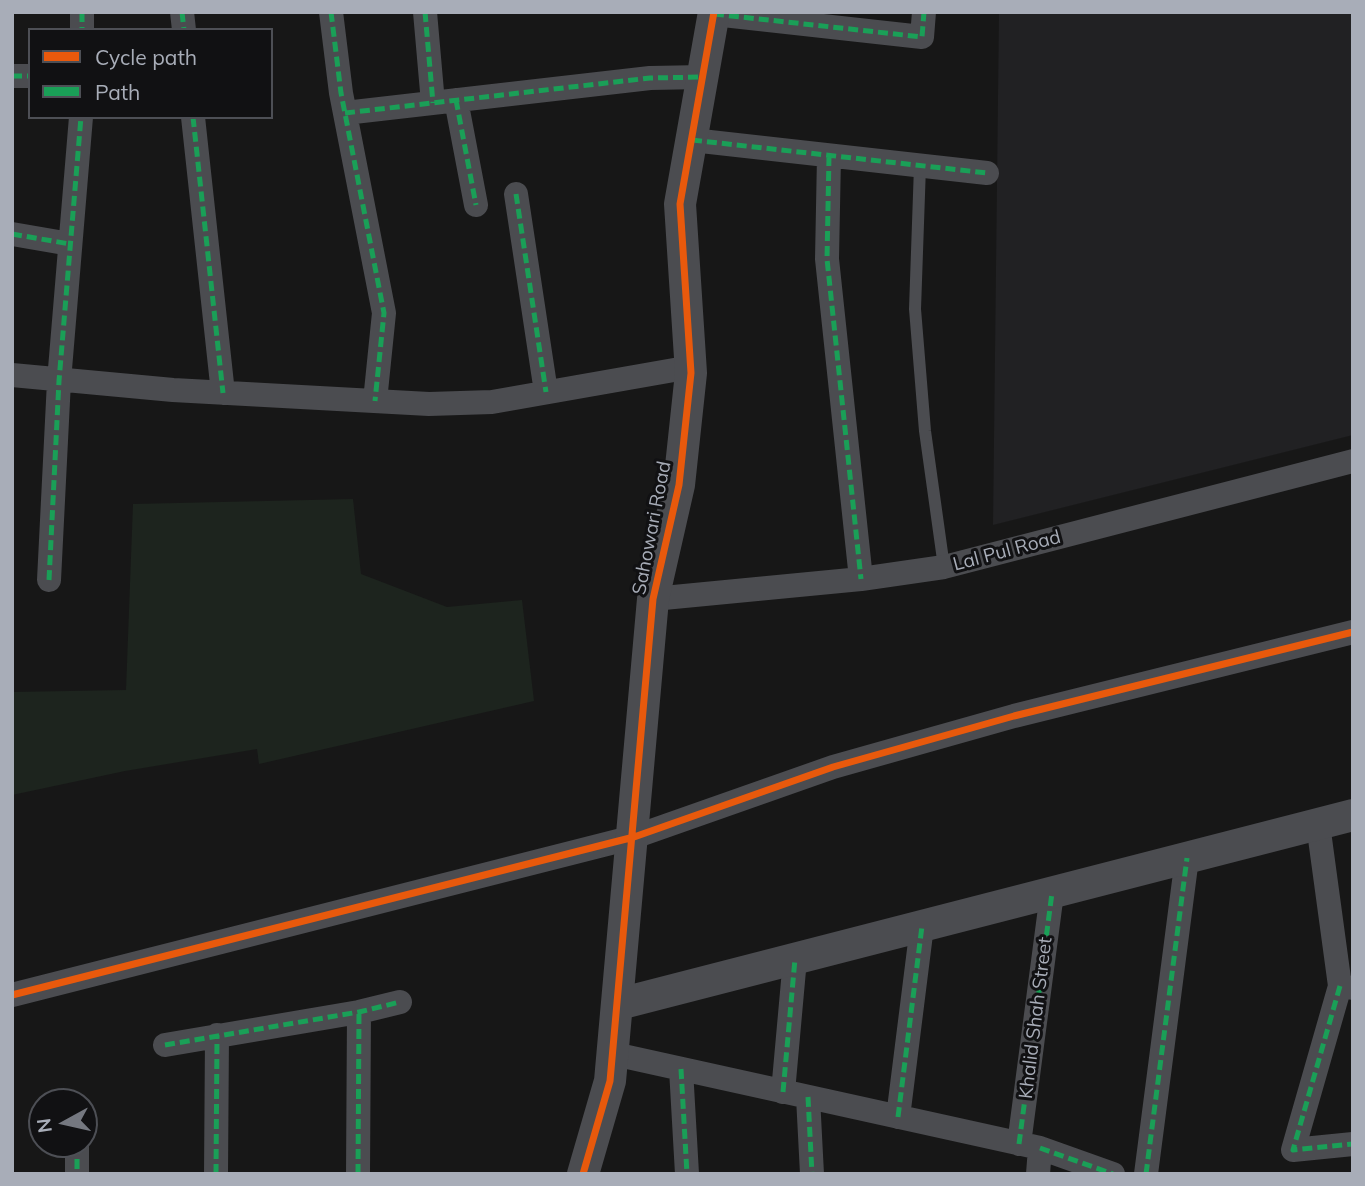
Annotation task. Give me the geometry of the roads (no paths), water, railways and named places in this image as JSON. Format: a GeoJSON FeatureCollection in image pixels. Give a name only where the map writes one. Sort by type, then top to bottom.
{"type":"FeatureCollection","features":[{"type":"Feature","properties":{"kind":"street"},"geometry":{"type":"LineString","coordinates":[[331,12],[345,113],[384,313],[375,401]]}},
{"type":"Feature","properties":{"kind":"street"},"geometry":{"type":"LineString","coordinates":[[425,12],[445,101],[475,205]]}},
{"type":"Feature","properties":{"kind":"street"},"geometry":{"type":"LineString","coordinates":[[714,13],[922,37],[924,12]]}},
{"type":"Feature","properties":{"kind":"street","name":"Sahowari Road"},"geometry":{"type":"LineString","coordinates":[[583,1174],[610,1081],[614,1054],[653,599],[679,485],[691,367],[680,204],[714,13]]}},
{"type":"Feature","properties":{"kind":"street"},"geometry":{"type":"LineString","coordinates":[[345,113],[650,78],[703,77]]}},
{"type":"Feature","properties":{"kind":"street"},"geometry":{"type":"LineString","coordinates":[[49,580],[59,381],[81,119]]}},
{"type":"Feature","properties":{"kind":"street"},"geometry":{"type":"LineString","coordinates":[[193,119],[223,393]]}},
{"type":"Feature","properties":{"kind":"street"},"geometry":{"type":"LineString","coordinates":[[692,140],[986,173]]}},
{"type":"Feature","properties":{"kind":"street"},"geometry":{"type":"LineString","coordinates":[[829,156],[827,259],[861,579]]}},
{"type":"Feature","properties":{"kind":"street"},"geometry":{"type":"LineString","coordinates":[[516,194],[546,392]]}},
{"type":"Feature","properties":{"kind":"street"},"geometry":{"type":"LineString","coordinates":[[12,234],[70,244]]}},
{"type":"Feature","properties":{"kind":"street"},"geometry":{"type":"LineString","coordinates":[[12,375],[223,393],[429,404],[492,401],[691,367]]}},
{"type":"Feature","properties":{"kind":"street","name":"Lal Pul Road"},"geometry":{"type":"LineString","coordinates":[[653,599],[861,579],[944,567],[1353,461]]}},
{"type":"Feature","properties":{"kind":"street"},"geometry":{"type":"LineString","coordinates":[[12,995],[634,837],[832,767],[1014,716],[1353,632]]}},
{"type":"Feature","properties":{"kind":"street"},"geometry":{"type":"LineString","coordinates":[[619,1004],[1353,815]]}},
{"type":"Feature","properties":{"kind":"street"},"geometry":{"type":"LineString","coordinates":[[1318,824],[1346,987],[1293,1150],[1353,1144]]}},
{"type":"Feature","properties":{"kind":"street"},"geometry":{"type":"LineString","coordinates":[[1146,1174],[1187,858]]}},
{"type":"Feature","properties":{"kind":"street","name":"Khalid Shah Street"},"geometry":{"type":"LineString","coordinates":[[1038,1174],[1030,1146],[1052,893]]}},
{"type":"Feature","properties":{"kind":"street"},"geometry":{"type":"LineString","coordinates":[[898,1117],[922,926]]}},
{"type":"Feature","properties":{"kind":"street"},"geometry":{"type":"LineString","coordinates":[[783,1092],[795,959]]}},
{"type":"Feature","properties":{"kind":"street"},"geometry":{"type":"LineString","coordinates":[[164,1045],[359,1012],[400,1002]]}},
{"type":"Feature","properties":{"kind":"street"},"geometry":{"type":"LineString","coordinates":[[358,1174],[359,1012]]}},
{"type":"Feature","properties":{"kind":"street"},"geometry":{"type":"LineString","coordinates":[[216,1174],[217,1035]]}},
{"type":"Feature","properties":{"kind":"street"},"geometry":{"type":"LineString","coordinates":[[614,1054],[1030,1146],[1114,1174]]}},
{"type":"Feature","properties":{"kind":"street"},"geometry":{"type":"LineString","coordinates":[[681,1069],[687,1174]]}},
{"type":"Feature","properties":{"kind":"street"},"geometry":{"type":"LineString","coordinates":[[808,1097],[812,1174]]}},
{"type":"Feature","properties":{"kind":"lane"},"geometry":{"type":"LineString","coordinates":[[920,166],[915,309],[925,430],[944,567]]}}]}
